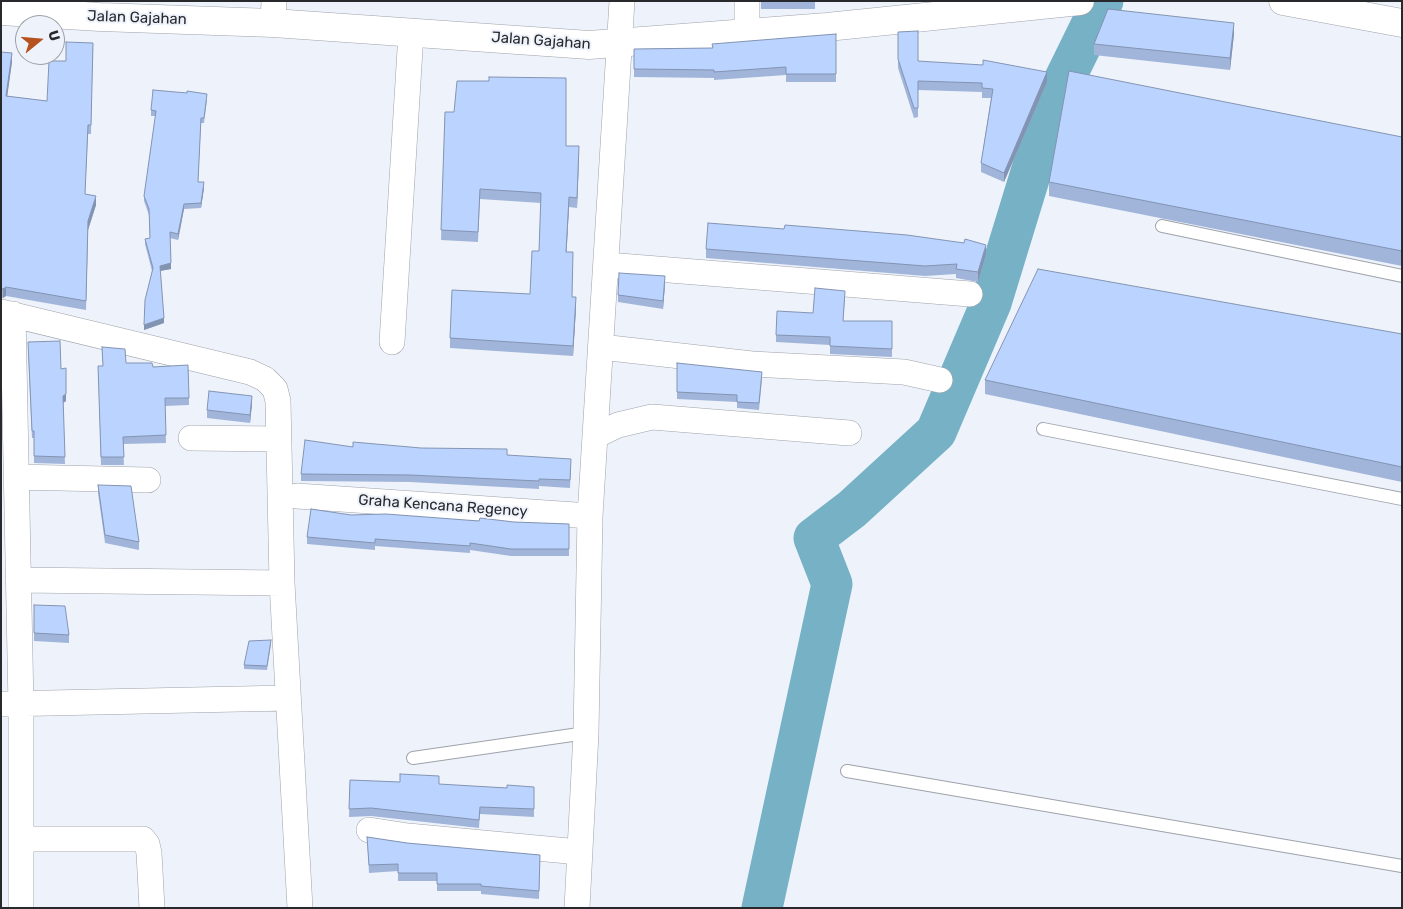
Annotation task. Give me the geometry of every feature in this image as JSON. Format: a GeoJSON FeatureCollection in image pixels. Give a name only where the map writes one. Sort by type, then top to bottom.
{"type":"FeatureCollection","features":[{"type":"Feature","properties":{"kind":"street"},"geometry":{"type":"LineString","coordinates":[[577,908],[586,733],[590,516],[622,1]]}},
{"type":"Feature","properties":{"kind":"street"},"geometry":{"type":"LineString","coordinates":[[747,1],[747,34]]}},
{"type":"Feature","properties":{"kind":"street","name":"Jalan Gajahan"},"geometry":{"type":"LineString","coordinates":[[1,11],[100,17],[273,12],[411,33],[589,45],[747,34],[896,11],[1080,1]]}},
{"type":"Feature","properties":{"kind":"street"},"geometry":{"type":"LineString","coordinates":[[1283,1],[1402,23]]}},
{"type":"Feature","properties":{"kind":"street"},"geometry":{"type":"LineString","coordinates":[[392,342],[411,33]]}},
{"type":"Feature","properties":{"kind":"street"},"geometry":{"type":"LineString","coordinates":[[606,265],[970,294]]}},
{"type":"Feature","properties":{"kind":"street"},"geometry":{"type":"LineString","coordinates":[[21,908],[22,838],[11,705],[18,580],[11,488],[7,313],[250,372],[265,379],[275,389],[278,401],[277,439],[282,583],[300,908]]}},
{"type":"Feature","properties":{"kind":"street"},"geometry":{"type":"LineString","coordinates":[[601,347],[752,364],[904,372],[940,380]]}},
{"type":"Feature","properties":{"kind":"street"},"geometry":{"type":"LineString","coordinates":[[595,436],[618,425],[652,417],[849,433]]}},
{"type":"Feature","properties":{"kind":"street"},"geometry":{"type":"LineString","coordinates":[[191,438],[277,439]]}},
{"type":"Feature","properties":{"kind":"street"},"geometry":{"type":"LineString","coordinates":[[11,488],[148,480]]}},
{"type":"Feature","properties":{"kind":"street","name":"Graha Kencana Regency"},"geometry":{"type":"LineString","coordinates":[[296,496],[590,516]]}},
{"type":"Feature","properties":{"kind":"street"},"geometry":{"type":"LineString","coordinates":[[18,580],[282,583]]}},
{"type":"Feature","properties":{"kind":"street"},"geometry":{"type":"LineString","coordinates":[[11,705],[288,698]]}},
{"type":"Feature","properties":{"kind":"street"},"geometry":{"type":"LineString","coordinates":[[369,830],[408,836],[579,852]]}},
{"type":"Feature","properties":{"kind":"street"},"geometry":{"type":"LineString","coordinates":[[22,838],[143,839],[147,844],[149,853],[152,908]]}},
{"type":"Feature","properties":{"kind":"lane"},"geometry":{"type":"LineString","coordinates":[[1162,226],[1402,276]]}},
{"type":"Feature","properties":{"kind":"lane"},"geometry":{"type":"LineString","coordinates":[[1043,429],[1402,499]]}},
{"type":"Feature","properties":{"kind":"lane"},"geometry":{"type":"LineString","coordinates":[[413,758],[586,733]]}},
{"type":"Feature","properties":{"kind":"lane"},"geometry":{"type":"LineString","coordinates":[[847,771],[1402,866]]}},
{"type":"Feature","properties":{"kind":"building"},"geometry":{"type":"Polygon","coordinates":[[[1108,9],[1234,23],[1230,58],[1094,44],[1108,9]]]}},
{"type":"Feature","properties":{"kind":"building"},"geometry":{"type":"Polygon","coordinates":[[[918,31],[918,61],[983,65],[983,60],[1047,72],[1004,173],[981,163],[993,89],[982,88],[982,83],[918,81],[918,108],[914,108],[898,59],[898,32],[918,31]]]}},
{"type":"Feature","properties":{"kind":"building"},"geometry":{"type":"Polygon","coordinates":[[[836,34],[836,74],[786,74],[786,67],[714,72],[714,70],[634,69],[634,49],[713,48],[712,44],[836,34]]]}},
{"type":"Feature","properties":{"kind":"building"},"geometry":{"type":"Polygon","coordinates":[[[66,42],[93,43],[91,125],[88,125],[85,194],[96,196],[88,221],[86,301],[6,287],[1,288],[1,52],[12,53],[6,96],[47,101],[49,65],[65,65],[66,42]]]}},
{"type":"Feature","properties":{"kind":"building"},"geometry":{"type":"Polygon","coordinates":[[[1069,71],[1402,137],[1402,251],[1049,182],[1069,71]]]}},
{"type":"Feature","properties":{"kind":"building"},"geometry":{"type":"Polygon","coordinates":[[[489,77],[566,78],[566,146],[579,146],[577,198],[569,197],[566,252],[573,252],[572,297],[576,297],[573,346],[450,338],[452,290],[530,294],[532,251],[539,251],[541,193],[480,189],[478,232],[441,230],[445,112],[454,112],[457,81],[489,81],[489,77]]]}},
{"type":"Feature","properties":{"kind":"building"},"geometry":{"type":"Polygon","coordinates":[[[153,90],[187,93],[187,91],[207,94],[204,118],[201,118],[198,182],[204,182],[201,203],[184,204],[178,234],[170,232],[171,263],[160,266],[164,318],[144,325],[145,300],[153,268],[145,239],[150,238],[149,209],[144,196],[156,111],[151,110],[153,90]]]}},
{"type":"Feature","properties":{"kind":"building"},"geometry":{"type":"Polygon","coordinates":[[[708,223],[784,229],[785,225],[907,235],[964,243],[965,239],[986,245],[978,272],[956,269],[957,264],[925,266],[706,249],[708,223]]]}},
{"type":"Feature","properties":{"kind":"building"},"geometry":{"type":"Polygon","coordinates":[[[1038,269],[1402,334],[1402,467],[985,380],[1038,269]]]}},
{"type":"Feature","properties":{"kind":"building"},"geometry":{"type":"Polygon","coordinates":[[[619,273],[665,276],[663,301],[618,295],[619,273]]]}},
{"type":"Feature","properties":{"kind":"building"},"geometry":{"type":"Polygon","coordinates":[[[815,288],[845,291],[843,321],[892,321],[892,349],[830,346],[830,337],[776,335],[777,311],[813,313],[815,288]]]}},
{"type":"Feature","properties":{"kind":"building"},"geometry":{"type":"Polygon","coordinates":[[[60,341],[61,369],[66,368],[66,394],[63,396],[65,457],[34,456],[28,342],[60,341]]]}},
{"type":"Feature","properties":{"kind":"building"},"geometry":{"type":"Polygon","coordinates":[[[102,347],[125,349],[126,363],[152,363],[153,367],[188,365],[189,398],[165,398],[166,435],[123,437],[124,457],[101,457],[98,366],[103,366],[102,347]]]}},
{"type":"Feature","properties":{"kind":"building"},"geometry":{"type":"Polygon","coordinates":[[[677,363],[762,372],[759,403],[737,402],[737,395],[677,392],[677,363]]]}},
{"type":"Feature","properties":{"kind":"building"},"geometry":{"type":"Polygon","coordinates":[[[209,391],[252,396],[250,415],[207,410],[209,391]]]}},
{"type":"Feature","properties":{"kind":"building"},"geometry":{"type":"Polygon","coordinates":[[[305,440],[353,447],[353,442],[421,448],[507,449],[507,455],[571,459],[570,480],[539,479],[539,481],[410,475],[301,474],[305,440]]]}},
{"type":"Feature","properties":{"kind":"building"},"geometry":{"type":"Polygon","coordinates":[[[98,485],[131,486],[139,542],[105,535],[98,485]]]}},
{"type":"Feature","properties":{"kind":"building"},"geometry":{"type":"Polygon","coordinates":[[[311,509],[351,515],[386,514],[479,521],[480,518],[514,522],[569,524],[569,549],[511,549],[470,543],[470,546],[375,539],[375,543],[307,537],[311,509]]]}},
{"type":"Feature","properties":{"kind":"building"},"geometry":{"type":"Polygon","coordinates":[[[34,605],[65,606],[69,635],[34,633],[34,605]]]}},
{"type":"Feature","properties":{"kind":"building"},"geometry":{"type":"Polygon","coordinates":[[[271,640],[267,666],[244,665],[249,641],[271,640]]]}},
{"type":"Feature","properties":{"kind":"building"},"geometry":{"type":"Polygon","coordinates":[[[400,774],[439,776],[439,784],[507,788],[507,785],[534,787],[534,809],[480,807],[479,820],[371,808],[349,809],[350,780],[400,782],[400,774]]]}},
{"type":"Feature","properties":{"kind":"building"},"geometry":{"type":"Polygon","coordinates":[[[367,837],[407,843],[540,855],[539,891],[481,886],[481,884],[437,884],[437,873],[398,873],[398,864],[369,865],[367,837]]]}},
{"type":"Feature","properties":{"kind":"waterway"},"geometry":{"type":"LineString","coordinates":[[762,908],[832,584],[814,538],[852,509],[936,432],[991,303],[1051,107],[1103,1]]}}]}
